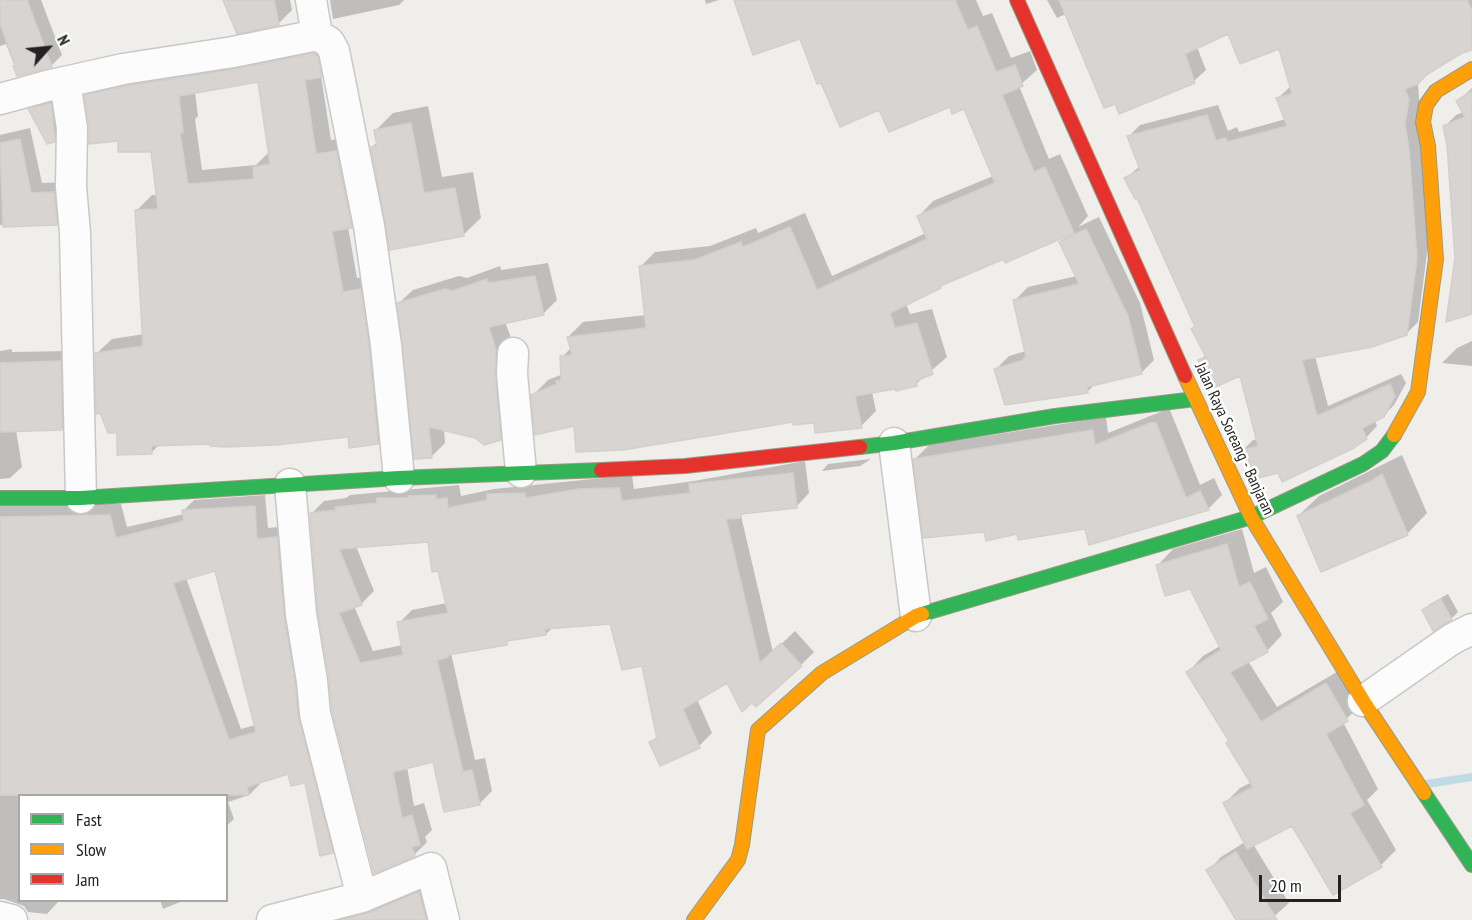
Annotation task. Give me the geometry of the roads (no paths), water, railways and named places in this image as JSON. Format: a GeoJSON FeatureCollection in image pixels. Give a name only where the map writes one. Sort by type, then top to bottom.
{"type":"FeatureCollection","features":[{"type":"Feature","properties":{"kind":"street"},"geometry":{"type":"LineString","coordinates":[[311,0],[317,35]]}},
{"type":"Feature","properties":{"kind":"street","name":"Jalan Raya Soreang - Banjaran"},"geometry":{"type":"LineString","coordinates":[[1017,0],[1195,399],[1251,517],[1363,701],[1472,865]]}},
{"type":"Feature","properties":{"kind":"street"},"geometry":{"type":"LineString","coordinates":[[0,99],[65,81],[123,69],[233,52],[317,35],[329,42],[334,51],[369,226],[386,345],[399,478]]}},
{"type":"Feature","properties":{"kind":"street"},"geometry":{"type":"LineString","coordinates":[[694,920],[738,860],[758,730],[822,673],[916,616],[1251,517],[1363,464],[1382,451],[1400,427],[1418,392],[1437,259],[1428,146],[1423,122],[1426,105],[1436,92],[1472,69]]}},
{"type":"Feature","properties":{"kind":"street"},"geometry":{"type":"LineString","coordinates":[[65,81],[72,128],[71,187],[75,233],[81,498]]}},
{"type":"Feature","properties":{"kind":"street"},"geometry":{"type":"LineString","coordinates":[[513,353],[512,374],[521,472]]}},
{"type":"Feature","properties":{"kind":"street"},"geometry":{"type":"LineString","coordinates":[[0,498],[81,498],[399,478],[685,465],[894,443],[1055,416],[1195,399]]}},
{"type":"Feature","properties":{"kind":"street"},"geometry":{"type":"LineString","coordinates":[[894,443],[916,616]]}},
{"type":"Feature","properties":{"kind":"street"},"geometry":{"type":"LineString","coordinates":[[290,484],[301,614],[315,714],[362,897]]}},
{"type":"Feature","properties":{"kind":"street"},"geometry":{"type":"LineString","coordinates":[[1363,701],[1452,639],[1472,629]]}},
{"type":"Feature","properties":{"kind":"street"},"geometry":{"type":"LineString","coordinates":[[272,920],[362,897],[430,868],[444,920]]}},
{"type":"Feature","properties":{"kind":"street"},"geometry":{"type":"LineString","coordinates":[[0,917],[12,920]]}},
{"type":"Feature","properties":{"kind":"waterway"},"geometry":{"type":"LineString","coordinates":[[1427,784],[1472,777]]}}]}
